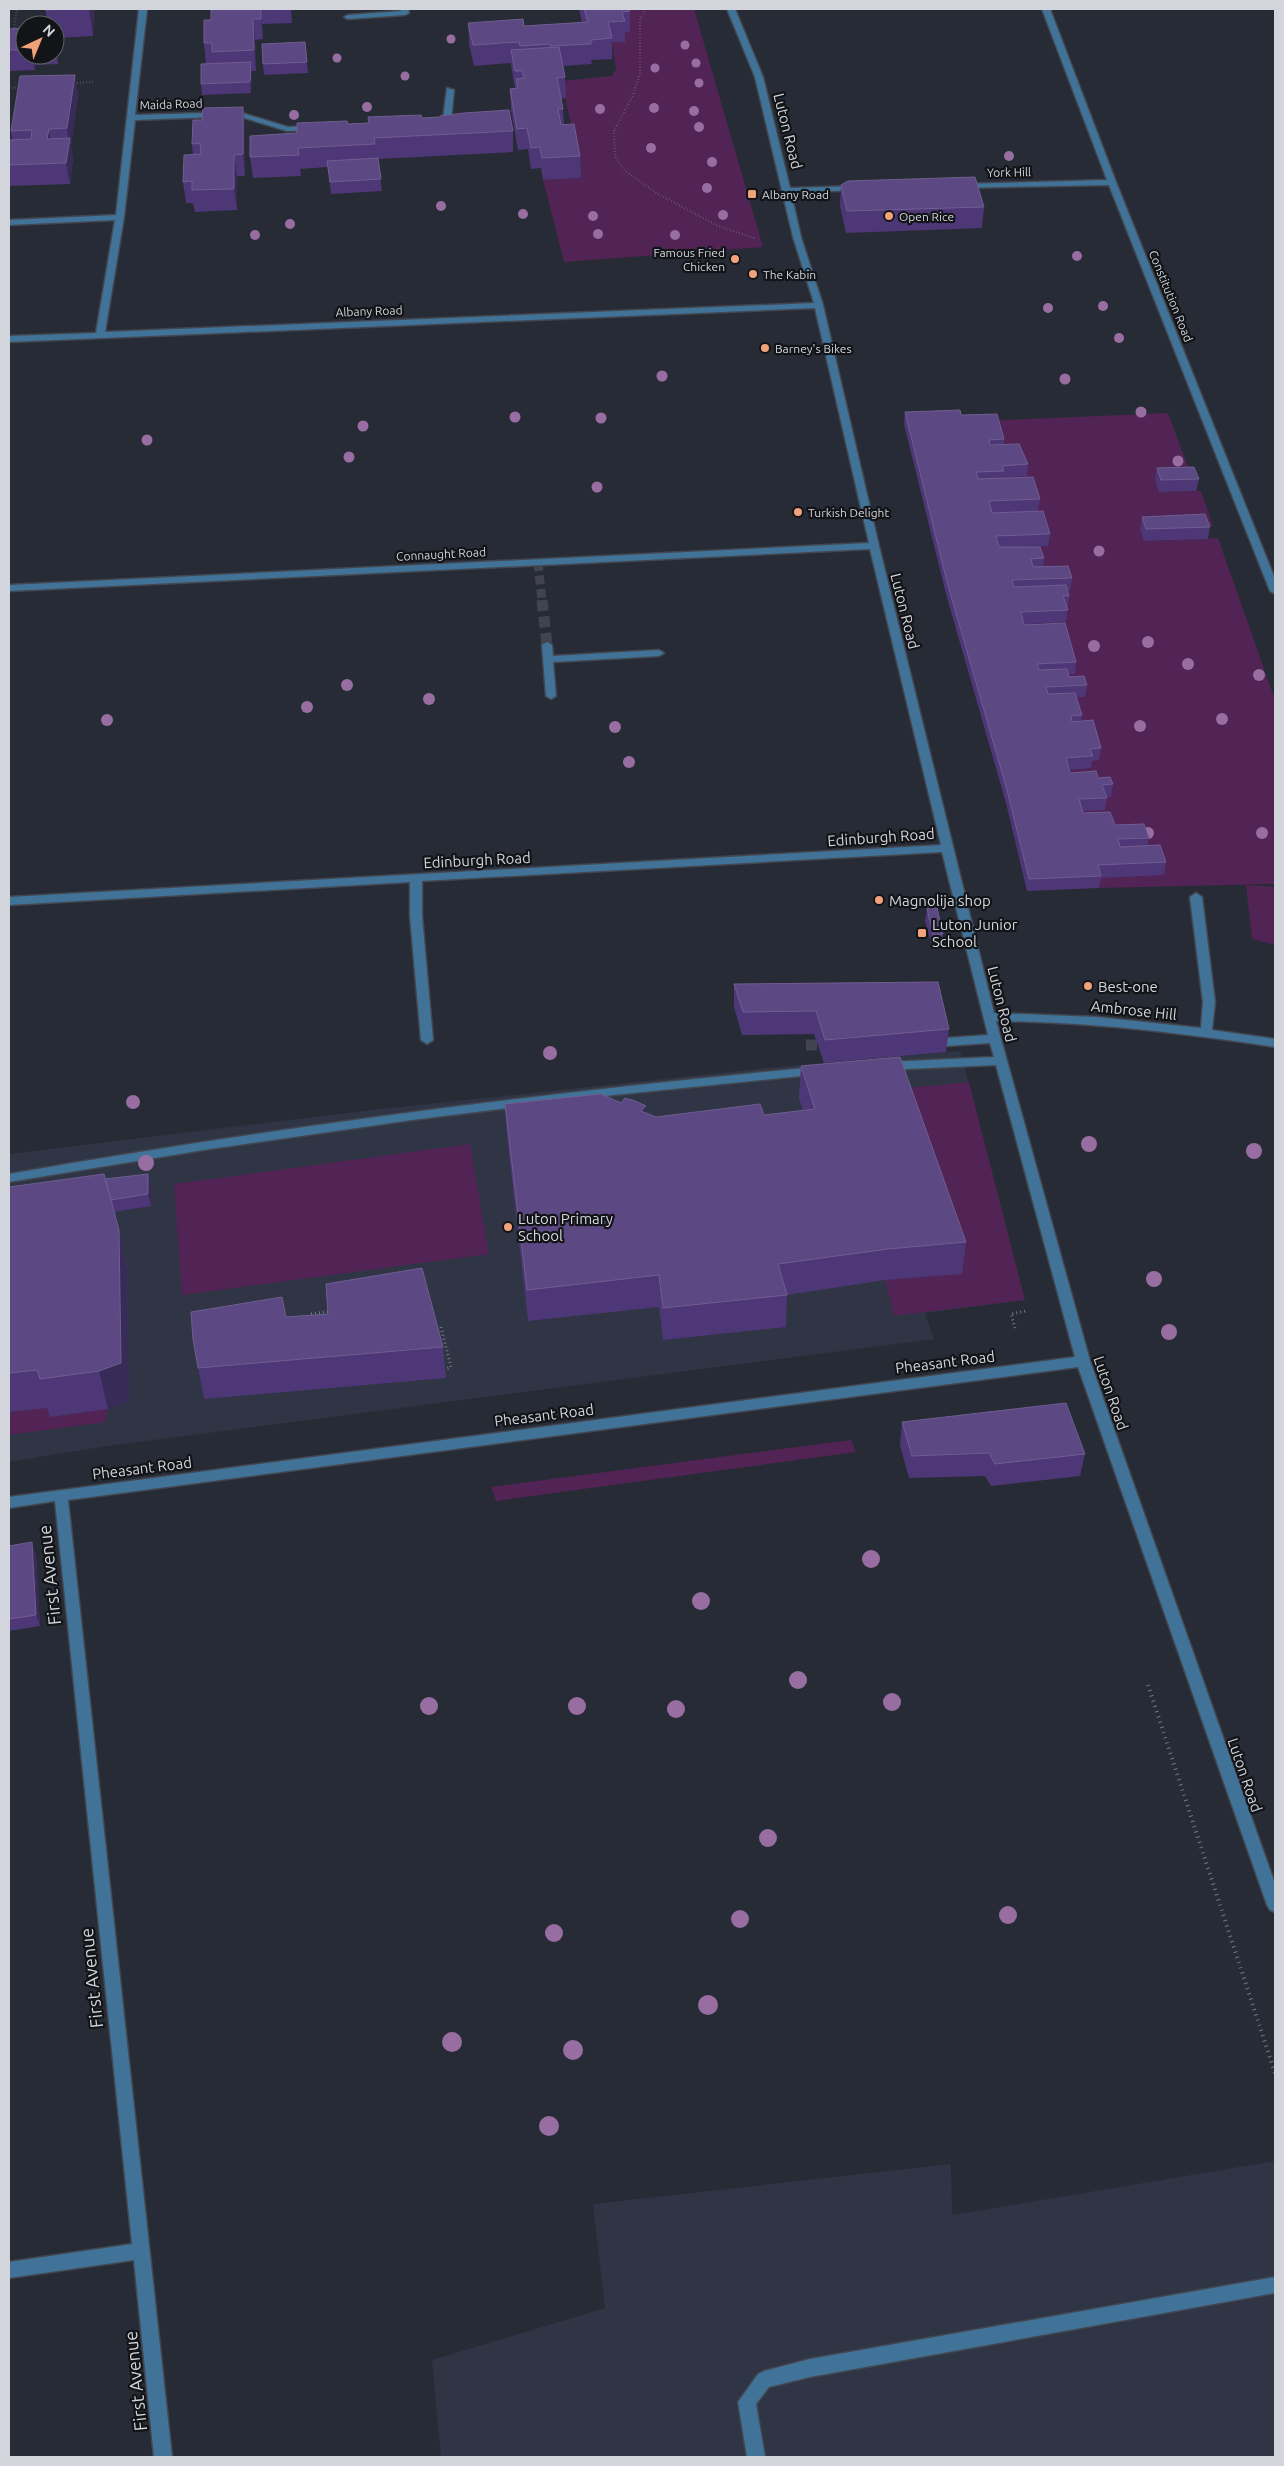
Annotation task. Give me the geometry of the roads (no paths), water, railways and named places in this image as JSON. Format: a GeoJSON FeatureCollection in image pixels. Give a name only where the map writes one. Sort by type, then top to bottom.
{"type":"FeatureCollection","features":[{"type":"Feature","properties":{"kind":"street","name":"Maida Road"},"geometry":{"type":"LineString","coordinates":[[100,334],[120,217],[143,9]]}},
{"type":"Feature","properties":{"kind":"street"},"geometry":{"type":"LineString","coordinates":[[348,17],[405,13],[404,9]]}},
{"type":"Feature","properties":{"kind":"street","name":"Luton Road"},"geometry":{"type":"LineString","coordinates":[[731,9],[759,77],[797,237],[819,305],[874,546],[947,848],[995,1039],[1083,1361],[1275,1905]]}},
{"type":"Feature","properties":{"kind":"street","name":"Constitution Road"},"geometry":{"type":"LineString","coordinates":[[1046,9],[1112,182],[1275,591]]}},
{"type":"Feature","properties":{"kind":"street"},"geometry":{"type":"LineString","coordinates":[[429,122],[447,121],[450,90]]}},
{"type":"Feature","properties":{"kind":"street","name":"Maida Road"},"geometry":{"type":"LineString","coordinates":[[131,118],[239,114],[286,129],[326,127]]}},
{"type":"Feature","properties":{"kind":"street","name":"York Hill"},"geometry":{"type":"LineString","coordinates":[[946,186],[1112,182]]}},
{"type":"Feature","properties":{"kind":"street"},"geometry":{"type":"LineString","coordinates":[[787,191],[868,188]]}},
{"type":"Feature","properties":{"kind":"street"},"geometry":{"type":"LineString","coordinates":[[9,222],[120,217]]}},
{"type":"Feature","properties":{"kind":"street","name":"Albany Road"},"geometry":{"type":"LineString","coordinates":[[9,339],[819,305]]}},
{"type":"Feature","properties":{"kind":"street","name":"Connaught Road"},"geometry":{"type":"LineString","coordinates":[[9,588],[874,546]]}},
{"type":"Feature","properties":{"kind":"street"},"geometry":{"type":"LineString","coordinates":[[547,645],[551,696]]}},
{"type":"Feature","properties":{"kind":"street"},"geometry":{"type":"LineString","coordinates":[[549,659],[659,653]]}},
{"type":"Feature","properties":{"kind":"street","name":"Edinburgh Road"},"geometry":{"type":"LineString","coordinates":[[9,901],[947,848]]}},
{"type":"Feature","properties":{"kind":"street"},"geometry":{"type":"LineString","coordinates":[[416,878],[416,916],[427,1040]]}},
{"type":"Feature","properties":{"kind":"street"},"geometry":{"type":"LineString","coordinates":[[1196,897],[1209,1002],[1206,1033]]}},
{"type":"Feature","properties":{"kind":"street","name":"Ambrose Hill"},"geometry":{"type":"LineString","coordinates":[[990,1017],[1047,1016],[1206,1033],[1275,1043]]}},
{"type":"Feature","properties":{"kind":"street"},"geometry":{"type":"LineString","coordinates":[[946,1042],[995,1039]]}},
{"type":"Feature","properties":{"kind":"street"},"geometry":{"type":"LineString","coordinates":[[874,1067],[1001,1061]]}},
{"type":"Feature","properties":{"kind":"street"},"geometry":{"type":"LineString","coordinates":[[9,1178],[266,1136],[567,1096],[827,1070]]}},
{"type":"Feature","properties":{"kind":"street","name":"Pheasant Road"},"geometry":{"type":"LineString","coordinates":[[9,1502],[1083,1361]]}},
{"type":"Feature","properties":{"kind":"street","name":"First Avenue"},"geometry":{"type":"LineString","coordinates":[[61,1495],[163,2457]]}},
{"type":"Feature","properties":{"kind":"street"},"geometry":{"type":"LineString","coordinates":[[9,2270],[140,2251]]}},
{"type":"Feature","properties":{"kind":"street"},"geometry":{"type":"LineString","coordinates":[[756,2457],[747,2402],[764,2380],[830,2365],[1275,2285]]}},
{"type":"Feature","properties":{"kind":"tunnel"},"geometry":{"type":"LineString","coordinates":[[538,562],[542,601]]}},
{"type":"Feature","properties":{"kind":"tunnel"},"geometry":{"type":"LineString","coordinates":[[542,600],[547,645]]}},
{"type":"Feature","properties":{"kind":"tunnel"},"geometry":{"type":"LineString","coordinates":[[806,1045],[834,1045]]}},
{"type":"Feature","properties":{"kind":"place","name":"Albany Road"},"geometry":{"type":"Point","coordinates":[752,194]}},
{"type":"Feature","properties":{"kind":"place","name":"Open Rice"},"geometry":{"type":"Point","coordinates":[889,216]}},
{"type":"Feature","properties":{"kind":"place","name":"Famous Fried Chicken"},"geometry":{"type":"Point","coordinates":[735,259]}},
{"type":"Feature","properties":{"kind":"place","name":"The Kabin"},"geometry":{"type":"Point","coordinates":[753,274]}},
{"type":"Feature","properties":{"kind":"place","name":"Barney's Bikes"},"geometry":{"type":"Point","coordinates":[765,348]}},
{"type":"Feature","properties":{"kind":"place","name":"Turkish Delight"},"geometry":{"type":"Point","coordinates":[798,512]}},
{"type":"Feature","properties":{"kind":"place","name":"Magnolija shop"},"geometry":{"type":"Point","coordinates":[879,900]}},
{"type":"Feature","properties":{"kind":"place","name":"Luton Junior School"},"geometry":{"type":"Point","coordinates":[922,933]}},
{"type":"Feature","properties":{"kind":"place","name":"Best-one"},"geometry":{"type":"Point","coordinates":[1088,986]}},
{"type":"Feature","properties":{"kind":"place","name":"Luton Primary School"},"geometry":{"type":"Point","coordinates":[508,1227]}}]}
